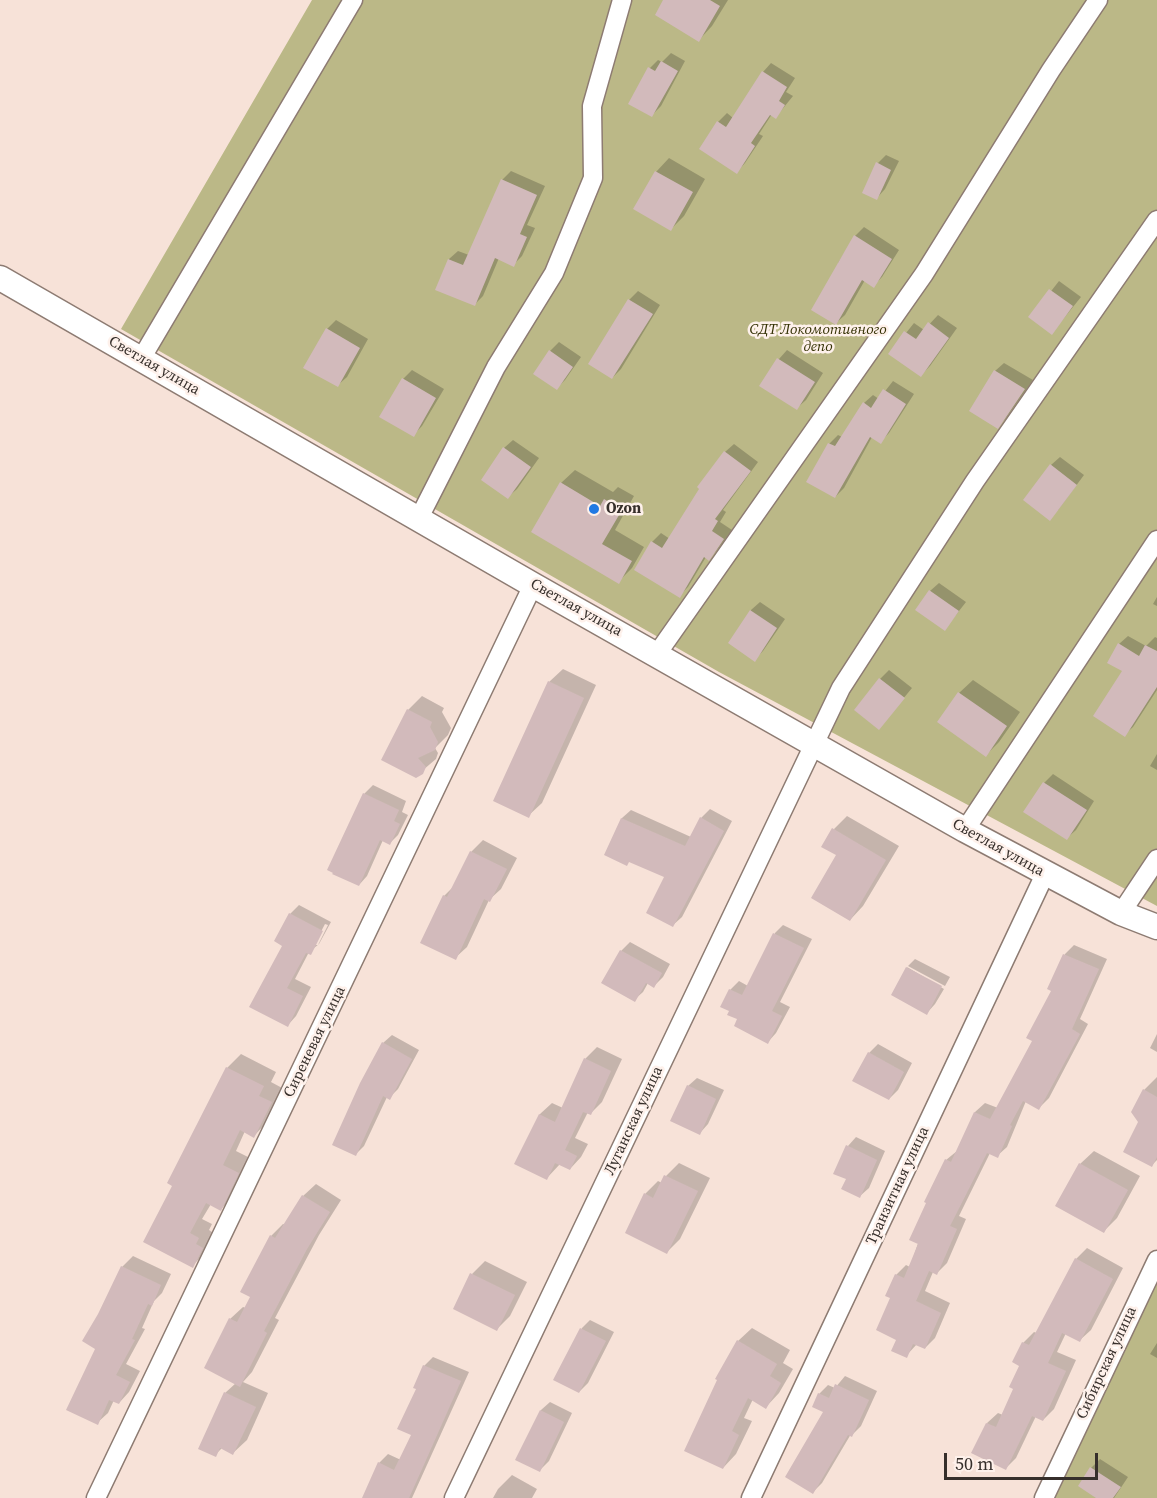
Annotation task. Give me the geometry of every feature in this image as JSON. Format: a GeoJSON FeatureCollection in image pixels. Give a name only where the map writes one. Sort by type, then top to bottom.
{"type":"FeatureCollection","features":[{"type":"Feature","properties":{"kind":"street"},"geometry":{"type":"LineString","coordinates":[[141,359],[352,0]]}},
{"type":"Feature","properties":{"kind":"street"},"geometry":{"type":"LineString","coordinates":[[419,518],[496,367],[554,273],[593,178],[592,106],[622,0]]}},
{"type":"Feature","properties":{"kind":"street"},"geometry":{"type":"LineString","coordinates":[[657,654],[924,274],[1051,70],[1098,0]]}},
{"type":"Feature","properties":{"kind":"street","name":"Луганская улица"},"geometry":{"type":"LineString","coordinates":[[454,1498],[841,688],[975,481],[1157,220]]}},
{"type":"Feature","properties":{"kind":"street","name":"Светлая улица"},"geometry":{"type":"LineString","coordinates":[[0,278],[533,585],[965,830],[1121,913],[1157,927]]}},
{"type":"Feature","properties":{"kind":"street"},"geometry":{"type":"LineString","coordinates":[[965,830],[1157,540]]}},
{"type":"Feature","properties":{"kind":"street","name":"Сиреневая улица"},"geometry":{"type":"LineString","coordinates":[[96,1498],[533,585]]}},
{"type":"Feature","properties":{"kind":"street"},"geometry":{"type":"LineString","coordinates":[[1121,913],[1157,860]]}},
{"type":"Feature","properties":{"kind":"street","name":"Транзитная улица"},"geometry":{"type":"LineString","coordinates":[[751,1498],[1045,874]]}},
{"type":"Feature","properties":{"kind":"street","name":"Сибирская улица"},"geometry":{"type":"LineString","coordinates":[[1044,1498],[1157,1260]]}},
{"type":"Feature","properties":{"kind":"green space","name":"СДТ Локомотивного депо"},"geometry":{"type":"Polygon","coordinates":[[[312,0],[1157,0],[1157,906],[719,672],[121,329],[312,0]]]}},
{"type":"Feature","properties":{"kind":"green space"},"geometry":{"type":"Polygon","coordinates":[[[1157,1278],[1157,1498],[1035,1498],[1157,1278]]]}},
{"type":"Feature","properties":{"kind":"building"},"geometry":{"type":"Polygon","coordinates":[[[663,0],[710,0],[720,6],[699,42],[655,15],[663,0]]]}},
{"type":"Feature","properties":{"kind":"building"},"geometry":{"type":"Polygon","coordinates":[[[661,61],[678,71],[652,117],[628,104],[648,67],[655,71],[661,61]]]}},
{"type":"Feature","properties":{"kind":"building"},"geometry":{"type":"Polygon","coordinates":[[[762,71],[787,87],[779,101],[785,105],[776,119],[770,115],[751,143],[755,146],[737,174],[699,149],[717,121],[726,127],[762,71]]]}},
{"type":"Feature","properties":{"kind":"building"},"geometry":{"type":"Polygon","coordinates":[[[876,162],[891,170],[877,200],[862,193],[876,162]]]}},
{"type":"Feature","properties":{"kind":"building"},"geometry":{"type":"Polygon","coordinates":[[[655,171],[693,192],[671,231],[633,209],[655,171]]]}},
{"type":"Feature","properties":{"kind":"building"},"geometry":{"type":"Polygon","coordinates":[[[501,179],[537,195],[520,234],[527,237],[514,267],[495,258],[475,306],[435,290],[448,259],[463,265],[501,179]]]}},
{"type":"Feature","properties":{"kind":"building"},"geometry":{"type":"Polygon","coordinates":[[[854,235],[892,259],[874,288],[862,280],[836,325],[811,310],[854,235]]]}},
{"type":"Feature","properties":{"kind":"building"},"geometry":{"type":"Polygon","coordinates":[[[1049,289],[1073,306],[1052,335],[1028,317],[1049,289]]]}},
{"type":"Feature","properties":{"kind":"building"},"geometry":{"type":"Polygon","coordinates":[[[628,299],[653,314],[612,379],[588,364],[628,299]]]}},
{"type":"Feature","properties":{"kind":"building"},"geometry":{"type":"Polygon","coordinates":[[[928,322],[949,338],[921,377],[888,354],[904,331],[916,339],[928,322]]]}},
{"type":"Feature","properties":{"kind":"building"},"geometry":{"type":"Polygon","coordinates":[[[326,328],[360,348],[338,387],[303,368],[326,328]]]}},
{"type":"Feature","properties":{"kind":"building"},"geometry":{"type":"Polygon","coordinates":[[[549,350],[573,367],[557,390],[533,374],[549,350]]]}},
{"type":"Feature","properties":{"kind":"building"},"geometry":{"type":"Polygon","coordinates":[[[777,358],[815,382],[797,410],[759,386],[777,358]]]}},
{"type":"Feature","properties":{"kind":"building"},"geometry":{"type":"Polygon","coordinates":[[[994,370],[1025,389],[998,429],[969,411],[994,370]]]}},
{"type":"Feature","properties":{"kind":"building"},"geometry":{"type":"Polygon","coordinates":[[[402,378],[436,398],[414,437],[379,417],[402,378]]]}},
{"type":"Feature","properties":{"kind":"building"},"geometry":{"type":"Polygon","coordinates":[[[883,389],[906,404],[881,444],[870,437],[835,498],[806,482],[828,443],[835,446],[863,402],[871,408],[883,389]]]}},
{"type":"Feature","properties":{"kind":"building"},"geometry":{"type":"Polygon","coordinates":[[[503,447],[531,467],[508,499],[481,480],[503,447]]]}},
{"type":"Feature","properties":{"kind":"building"},"geometry":{"type":"Polygon","coordinates":[[[724,451],[751,471],[715,519],[718,521],[712,531],[724,539],[709,561],[704,557],[680,598],[634,570],[651,541],[662,548],[699,489],[697,487],[724,451]]]}},
{"type":"Feature","properties":{"kind":"building"},"geometry":{"type":"Polygon","coordinates":[[[1050,464],[1077,485],[1050,521],[1023,500],[1050,464]]]}},
{"type":"Feature","properties":{"kind":"building"},"geometry":{"type":"Polygon","coordinates":[[[560,482],[600,506],[604,499],[622,510],[602,544],[632,561],[619,584],[531,532],[560,482]]]}},
{"type":"Feature","properties":{"kind":"building"},"geometry":{"type":"Polygon","coordinates":[[[929,590],[959,611],[945,631],[915,610],[929,590]]]}},
{"type":"Feature","properties":{"kind":"building"},"geometry":{"type":"Polygon","coordinates":[[[750,610],[777,628],[755,662],[728,643],[750,610]]]}},
{"type":"Feature","properties":{"kind":"building"},"geometry":{"type":"Polygon","coordinates":[[[1118,643],[1139,656],[1145,645],[1157,651],[1157,687],[1125,737],[1093,716],[1122,671],[1107,663],[1118,643]]]}},
{"type":"Feature","properties":{"kind":"building"},"geometry":{"type":"Polygon","coordinates":[[[879,678],[905,698],[879,730],[854,710],[879,678]]]}},
{"type":"Feature","properties":{"kind":"building"},"geometry":{"type":"Polygon","coordinates":[[[548,681],[584,698],[529,818],[493,801],[548,681]]]}},
{"type":"Feature","properties":{"kind":"building"},"geometry":{"type":"Polygon","coordinates":[[[958,692],[1007,726],[986,757],[937,722],[958,692]]]}},
{"type":"Feature","properties":{"kind":"building"},"geometry":{"type":"Polygon","coordinates":[[[407,709],[432,722],[430,727],[438,742],[435,750],[418,758],[426,767],[423,774],[416,778],[381,760],[407,709]]]}},
{"type":"Feature","properties":{"kind":"building"},"geometry":{"type":"Polygon","coordinates":[[[1043,782],[1087,810],[1067,840],[1023,812],[1043,782]]]}},
{"type":"Feature","properties":{"kind":"building"},"geometry":{"type":"Polygon","coordinates":[[[363,793],[399,810],[394,821],[400,824],[390,845],[380,840],[359,886],[327,870],[363,793]]]}},
{"type":"Feature","properties":{"kind":"building"},"geometry":{"type":"Polygon","coordinates":[[[700,817],[724,831],[673,927],[646,913],[664,877],[629,862],[627,866],[604,855],[621,818],[685,846],[700,817]]]}},
{"type":"Feature","properties":{"kind":"building"},"geometry":{"type":"Polygon","coordinates":[[[832,828],[886,860],[850,921],[811,898],[836,855],[821,847],[832,828]]]}},
{"type":"Feature","properties":{"kind":"building"},"geometry":{"type":"Polygon","coordinates":[[[470,851],[507,869],[490,902],[484,899],[456,960],[420,943],[443,895],[447,897],[470,851]]]}},
{"type":"Feature","properties":{"kind":"building"},"geometry":{"type":"Polygon","coordinates":[[[289,913],[323,931],[311,955],[306,953],[287,988],[303,996],[288,1027],[249,1007],[282,946],[274,941],[289,913]]]}},
{"type":"Feature","properties":{"kind":"building"},"geometry":{"type":"Polygon","coordinates":[[[773,933],[804,948],[772,1011],[782,1016],[768,1044],[734,1026],[737,1019],[727,1015],[729,1011],[720,1007],[729,989],[742,995],[773,933]]]}},
{"type":"Feature","properties":{"kind":"building"},"geometry":{"type":"Polygon","coordinates":[[[620,950],[662,973],[654,988],[646,983],[635,1002],[601,983],[620,950]]]}},
{"type":"Feature","properties":{"kind":"building"},"geometry":{"type":"Polygon","coordinates":[[[1063,954],[1099,969],[1072,1029],[1080,1034],[1039,1110],[1023,1101],[1010,1125],[1012,1126],[998,1158],[987,1153],[950,1226],[957,1229],[937,1275],[929,1271],[916,1301],[941,1313],[925,1349],[913,1344],[907,1358],[891,1351],[896,1340],[876,1330],[890,1298],[885,1296],[895,1274],[904,1278],[918,1244],[909,1240],[945,1159],[951,1162],[974,1112],[990,1119],[1032,1041],[1026,1038],[1051,991],[1047,989],[1063,954]]]}},
{"type":"Feature","properties":{"kind":"building"},"geometry":{"type":"Polygon","coordinates":[[[906,967],[942,986],[927,1015],[891,995],[906,967]]]}},
{"type":"Feature","properties":{"kind":"building"},"geometry":{"type":"Polygon","coordinates":[[[382,1042],[412,1059],[390,1100],[383,1096],[356,1156],[332,1145],[360,1083],[382,1042]]]}},
{"type":"Feature","properties":{"kind":"building"},"geometry":{"type":"Polygon","coordinates":[[[868,1052],[904,1072],[889,1100],[852,1081],[868,1052]]]}},
{"type":"Feature","properties":{"kind":"building"},"geometry":{"type":"Polygon","coordinates":[[[584,1058],[611,1071],[591,1115],[583,1112],[565,1150],[577,1156],[570,1170],[555,1163],[547,1180],[514,1164],[539,1114],[555,1122],[584,1058]]]}},
{"type":"Feature","properties":{"kind":"building"},"geometry":{"type":"Polygon","coordinates":[[[226,1067],[264,1086],[259,1096],[272,1102],[254,1138],[240,1130],[223,1165],[239,1173],[221,1211],[206,1203],[190,1233],[199,1238],[196,1244],[203,1248],[193,1268],[143,1242],[172,1186],[167,1183],[226,1067]]]}},
{"type":"Feature","properties":{"kind":"building"},"geometry":{"type":"Polygon","coordinates":[[[687,1085],[716,1099],[700,1135],[670,1121],[687,1085]]]}},
{"type":"Feature","properties":{"kind":"building"},"geometry":{"type":"Polygon","coordinates":[[[1143,1089],[1157,1097],[1157,1157],[1152,1167],[1123,1152],[1138,1122],[1131,1112],[1143,1089]]]}},
{"type":"Feature","properties":{"kind":"building"},"geometry":{"type":"Polygon","coordinates":[[[846,1145],[877,1160],[860,1198],[841,1189],[846,1179],[833,1174],[846,1145]]]}},
{"type":"Feature","properties":{"kind":"building"},"geometry":{"type":"Polygon","coordinates":[[[1079,1163],[1128,1190],[1104,1233],[1055,1206],[1079,1163]]]}},
{"type":"Feature","properties":{"kind":"building"},"geometry":{"type":"Polygon","coordinates":[[[664,1175],[698,1191],[667,1254],[625,1233],[644,1193],[653,1198],[664,1175]]]}},
{"type":"Feature","properties":{"kind":"building"},"geometry":{"type":"Polygon","coordinates":[[[302,1195],[330,1212],[307,1249],[264,1331],[267,1333],[240,1387],[204,1368],[229,1318],[237,1322],[250,1297],[240,1292],[270,1235],[275,1238],[302,1195]]]}},
{"type":"Feature","properties":{"kind":"building"},"geometry":{"type":"Polygon","coordinates":[[[1075,1258],[1113,1279],[1080,1342],[1062,1333],[1048,1363],[1066,1371],[1043,1421],[1032,1416],[1006,1470],[971,1453],[986,1423],[996,1427],[1013,1389],[1009,1387],[1019,1366],[1012,1362],[1022,1342],[1029,1345],[1075,1258]]]}},
{"type":"Feature","properties":{"kind":"building"},"geometry":{"type":"Polygon","coordinates":[[[121,1266],[161,1285],[152,1306],[148,1304],[132,1339],[135,1340],[116,1375],[130,1382],[119,1404],[109,1400],[98,1425],[66,1410],[95,1349],[82,1341],[121,1266]]]}},
{"type":"Feature","properties":{"kind":"building"},"geometry":{"type":"Polygon","coordinates":[[[470,1273],[515,1295],[497,1331],[453,1309],[470,1273]]]}},
{"type":"Feature","properties":{"kind":"building"},"geometry":{"type":"Polygon","coordinates":[[[580,1328],[606,1341],[579,1393],[553,1380],[580,1328]]]}},
{"type":"Feature","properties":{"kind":"building"},"geometry":{"type":"Polygon","coordinates":[[[737,1340],[777,1364],[770,1376],[781,1383],[766,1409],[748,1398],[732,1431],[739,1435],[723,1469],[684,1451],[717,1380],[715,1379],[737,1340]]]}},
{"type":"Feature","properties":{"kind":"building"},"geometry":{"type":"Polygon","coordinates":[[[423,1365],[461,1381],[409,1498],[362,1498],[378,1462],[394,1470],[411,1435],[397,1429],[416,1389],[413,1388],[423,1365]]]}},
{"type":"Feature","properties":{"kind":"building"},"geometry":{"type":"Polygon","coordinates":[[[835,1384],[869,1400],[852,1437],[848,1435],[813,1494],[785,1477],[823,1412],[812,1407],[818,1393],[829,1398],[835,1384]]]}},
{"type":"Feature","properties":{"kind":"building"},"geometry":{"type":"Polygon","coordinates":[[[224,1392],[256,1407],[233,1455],[220,1448],[216,1457],[198,1449],[224,1392]]]}},
{"type":"Feature","properties":{"kind":"building"},"geometry":{"type":"Polygon","coordinates":[[[540,1410],[564,1422],[540,1472],[515,1460],[540,1410]]]}},
{"type":"Feature","properties":{"kind":"building"},"geometry":{"type":"Polygon","coordinates":[[[1090,1467],[1121,1487],[1113,1498],[1096,1498],[1078,1486],[1090,1467]]]}},
{"type":"Feature","properties":{"kind":"place","name":"Ozon"},"geometry":{"type":"Point","coordinates":[594,509]}}]}
